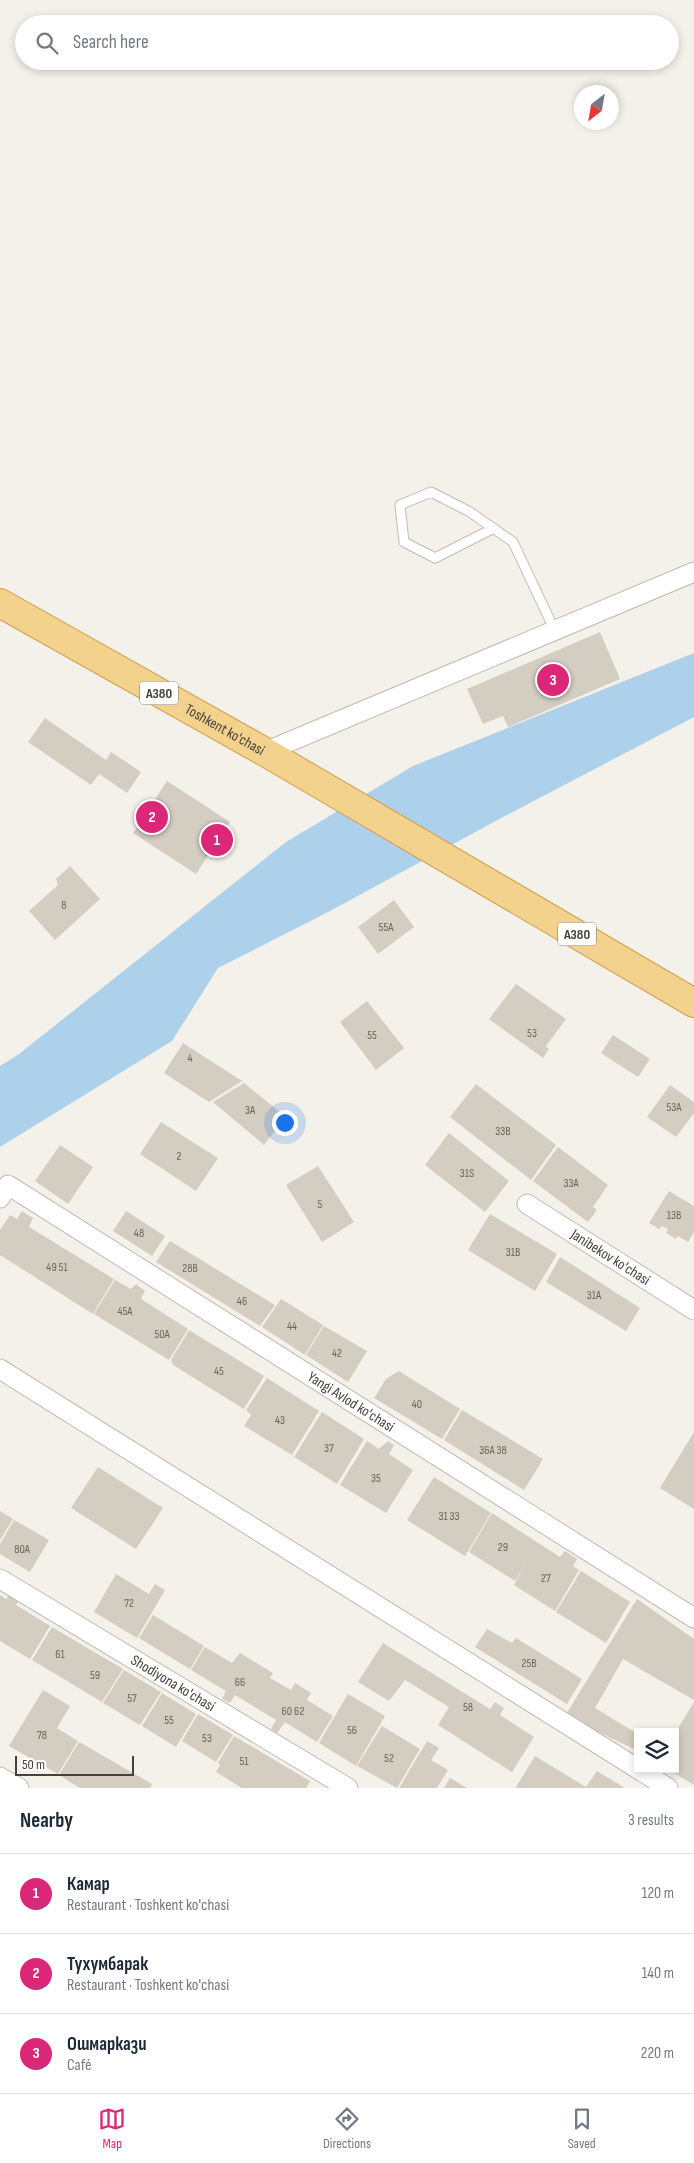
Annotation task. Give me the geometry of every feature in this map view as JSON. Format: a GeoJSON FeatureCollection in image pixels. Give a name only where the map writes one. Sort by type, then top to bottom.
{"type":"FeatureCollection","features":[{"type":"Feature","properties":{"kind":"highway","name":"Toshkent ko'chasi"},"geometry":{"type":"LineString","coordinates":[[0,603],[265,752],[694,1004]]}},
{"type":"Feature","properties":{"kind":"street"},"geometry":{"type":"LineString","coordinates":[[265,752],[694,572]]}},
{"type":"Feature","properties":{"kind":"street","name":"Yangi Avlod ko'chasi"},"geometry":{"type":"LineString","coordinates":[[4,1192],[694,1618]]}},
{"type":"Feature","properties":{"kind":"street","name":"Janibekov ko'chasi"},"geometry":{"type":"LineString","coordinates":[[527,1204],[694,1310]]}},
{"type":"Feature","properties":{"kind":"street"},"geometry":{"type":"LineString","coordinates":[[0,1369],[634,1766]]}},
{"type":"Feature","properties":{"kind":"street","name":"Shodiyona ko'chasi"},"geometry":{"type":"LineString","coordinates":[[0,1579],[348,1788]]}},
{"type":"Feature","properties":{"kind":"street"},"geometry":{"type":"LineString","coordinates":[[644,1773],[668,1788]]}},
{"type":"Feature","properties":{"kind":"street"},"geometry":{"type":"LineString","coordinates":[[0,1777],[19,1788]]}},
{"type":"Feature","properties":{"kind":"lane"},"geometry":{"type":"LineString","coordinates":[[494,528],[435,558],[404,542],[400,505],[431,492],[470,512],[494,528],[513,542],[556,631]]}},
{"type":"Feature","properties":{"kind":"water"},"geometry":{"type":"Polygon","coordinates":[[[694,653],[694,717],[503,817],[330,911],[218,968],[172,1041],[0,1147],[0,1066],[19,1054],[286,842],[413,766],[694,653]]]}},
{"type":"Feature","properties":{"kind":"building"},"geometry":{"type":"Polygon","coordinates":[[[600,632],[620,679],[508,727],[503,716],[483,724],[467,689],[600,632]]]}},
{"type":"Feature","properties":{"kind":"building"},"geometry":{"type":"Polygon","coordinates":[[[45,718],[106,760],[111,752],[141,772],[127,793],[99,774],[91,785],[28,742],[45,718]]]}},
{"type":"Feature","properties":{"kind":"building"},"geometry":{"type":"Polygon","coordinates":[[[167,781],[230,822],[196,874],[133,833],[167,781]]]}},
{"type":"Feature","properties":{"kind":"building"},"geometry":{"type":"Polygon","coordinates":[[[70,866],[100,899],[55,940],[29,911],[58,885],[56,879],[70,866]]]}},
{"type":"Feature","properties":{"kind":"building"},"geometry":{"type":"Polygon","coordinates":[[[394,900],[414,927],[378,954],[358,927],[394,900]]]}},
{"type":"Feature","properties":{"kind":"building"},"geometry":{"type":"Polygon","coordinates":[[[516,984],[566,1019],[546,1046],[549,1049],[543,1058],[489,1019],[516,984]]]}},
{"type":"Feature","properties":{"kind":"building"},"geometry":{"type":"Polygon","coordinates":[[[367,1001],[404,1048],[376,1070],[340,1022],[367,1001]]]}},
{"type":"Feature","properties":{"kind":"building"},"geometry":{"type":"Polygon","coordinates":[[[613,1035],[650,1059],[638,1077],[601,1053],[613,1035]]]}},
{"type":"Feature","properties":{"kind":"building"},"geometry":{"type":"Polygon","coordinates":[[[183,1043],[242,1081],[209,1102],[164,1073],[183,1043]]]}},
{"type":"Feature","properties":{"kind":"building"},"geometry":{"type":"Polygon","coordinates":[[[244,1083],[286,1117],[264,1145],[213,1102],[244,1083]]]}},
{"type":"Feature","properties":{"kind":"building"},"geometry":{"type":"Polygon","coordinates":[[[476,1084],[556,1145],[531,1180],[450,1117],[476,1084]]]}},
{"type":"Feature","properties":{"kind":"building"},"geometry":{"type":"Polygon","coordinates":[[[670,1085],[694,1102],[694,1113],[676,1137],[647,1117],[670,1085]]]}},
{"type":"Feature","properties":{"kind":"building"},"geometry":{"type":"Polygon","coordinates":[[[161,1122],[218,1158],[196,1191],[140,1154],[161,1122]]]}},
{"type":"Feature","properties":{"kind":"building"},"geometry":{"type":"Polygon","coordinates":[[[449,1133],[509,1181],[485,1212],[425,1165],[449,1133]]]}},
{"type":"Feature","properties":{"kind":"building"},"geometry":{"type":"Polygon","coordinates":[[[60,1145],[93,1167],[68,1204],[35,1181],[60,1145]]]}},
{"type":"Feature","properties":{"kind":"building"},"geometry":{"type":"Polygon","coordinates":[[[558,1147],[608,1185],[593,1207],[597,1210],[588,1222],[533,1181],[558,1147]]]}},
{"type":"Feature","properties":{"kind":"building"},"geometry":{"type":"Polygon","coordinates":[[[318,1166],[354,1222],[322,1242],[286,1185],[318,1166]]]}},
{"type":"Feature","properties":{"kind":"building"},"geometry":{"type":"Polygon","coordinates":[[[669,1191],[694,1206],[694,1232],[688,1242],[678,1236],[676,1239],[666,1233],[668,1229],[662,1226],[659,1229],[649,1223],[669,1191]]]}},
{"type":"Feature","properties":{"kind":"building"},"geometry":{"type":"Polygon","coordinates":[[[22,1211],[33,1218],[29,1227],[114,1279],[93,1314],[0,1255],[0,1230],[10,1215],[17,1219],[22,1211]]]}},
{"type":"Feature","properties":{"kind":"building"},"geometry":{"type":"Polygon","coordinates":[[[126,1211],[165,1236],[152,1256],[113,1231],[126,1211]]]}},
{"type":"Feature","properties":{"kind":"building"},"geometry":{"type":"Polygon","coordinates":[[[490,1214],[557,1254],[535,1291],[468,1250],[490,1214]]]}},
{"type":"Feature","properties":{"kind":"building"},"geometry":{"type":"Polygon","coordinates":[[[170,1241],[275,1305],[260,1326],[156,1262],[170,1241]]]}},
{"type":"Feature","properties":{"kind":"building"},"geometry":{"type":"Polygon","coordinates":[[[560,1257],[640,1308],[626,1331],[546,1282],[560,1257]]]}},
{"type":"Feature","properties":{"kind":"building"},"geometry":{"type":"Polygon","coordinates":[[[115,1280],[131,1289],[136,1284],[145,1291],[141,1299],[188,1329],[169,1360],[94,1314],[115,1280]]]}},
{"type":"Feature","properties":{"kind":"building"},"geometry":{"type":"Polygon","coordinates":[[[281,1299],[323,1325],[305,1355],[262,1327],[281,1299]]]}},
{"type":"Feature","properties":{"kind":"building"},"geometry":{"type":"Polygon","coordinates":[[[324,1326],[367,1351],[348,1382],[306,1355],[324,1326]]]}},
{"type":"Feature","properties":{"kind":"building"},"geometry":{"type":"Polygon","coordinates":[[[189,1330],[264,1376],[244,1409],[173,1365],[171,1360],[189,1330]]]}},
{"type":"Feature","properties":{"kind":"building"},"geometry":{"type":"Polygon","coordinates":[[[399,1371],[460,1409],[442,1439],[374,1398],[386,1379],[399,1371]]]}},
{"type":"Feature","properties":{"kind":"building"},"geometry":{"type":"Polygon","coordinates":[[[267,1378],[319,1411],[292,1455],[244,1426],[251,1415],[246,1410],[267,1378]]]}},
{"type":"Feature","properties":{"kind":"building"},"geometry":{"type":"Polygon","coordinates":[[[462,1410],[543,1459],[524,1490],[444,1440],[462,1410]]]}},
{"type":"Feature","properties":{"kind":"building"},"geometry":{"type":"Polygon","coordinates":[[[322,1412],[364,1439],[337,1484],[294,1457],[322,1412]]]}},
{"type":"Feature","properties":{"kind":"building"},"geometry":{"type":"Polygon","coordinates":[[[694,1432],[694,1509],[660,1488],[694,1432]]]}},
{"type":"Feature","properties":{"kind":"building"},"geometry":{"type":"Polygon","coordinates":[[[367,1441],[379,1449],[388,1441],[394,1445],[389,1454],[413,1470],[386,1513],[340,1485],[367,1441]]]}},
{"type":"Feature","properties":{"kind":"building"},"geometry":{"type":"Polygon","coordinates":[[[98,1467],[163,1508],[136,1549],[71,1508],[98,1467]]]}},
{"type":"Feature","properties":{"kind":"building"},"geometry":{"type":"Polygon","coordinates":[[[434,1477],[491,1513],[465,1556],[407,1520],[434,1477]]]}},
{"type":"Feature","properties":{"kind":"building"},"geometry":{"type":"Polygon","coordinates":[[[0,1511],[13,1519],[0,1540],[0,1511]]]}},
{"type":"Feature","properties":{"kind":"building"},"geometry":{"type":"Polygon","coordinates":[[[492,1513],[560,1557],[565,1551],[577,1559],[573,1566],[579,1570],[555,1611],[514,1585],[525,1564],[515,1581],[469,1552],[492,1513]]]}},
{"type":"Feature","properties":{"kind":"building"},"geometry":{"type":"Polygon","coordinates":[[[14,1520],[49,1540],[30,1572],[0,1554],[0,1544],[14,1520]]]}},
{"type":"Feature","properties":{"kind":"building"},"geometry":{"type":"Polygon","coordinates":[[[581,1571],[630,1602],[606,1643],[556,1612],[581,1571]]]}},
{"type":"Feature","properties":{"kind":"building"},"geometry":{"type":"Polygon","coordinates":[[[116,1574],[149,1594],[155,1584],[165,1590],[137,1638],[94,1612],[116,1574]]]}},
{"type":"Feature","properties":{"kind":"building"},"geometry":{"type":"Polygon","coordinates":[[[12,1592],[21,1597],[16,1605],[50,1626],[30,1659],[0,1641],[0,1595],[6,1599],[12,1592]]]}},
{"type":"Feature","properties":{"kind":"building"},"geometry":{"type":"Polygon","coordinates":[[[637,1599],[694,1639],[694,1700],[623,1659],[595,1708],[634,1732],[634,1749],[565,1716],[637,1599]]]}},
{"type":"Feature","properties":{"kind":"building"},"geometry":{"type":"Polygon","coordinates":[[[153,1615],[204,1646],[190,1669],[139,1638],[153,1615]]]}},
{"type":"Feature","properties":{"kind":"building"},"geometry":{"type":"Polygon","coordinates":[[[52,1627],[123,1669],[102,1702],[32,1660],[52,1627]]]}},
{"type":"Feature","properties":{"kind":"building"},"geometry":{"type":"Polygon","coordinates":[[[487,1629],[512,1643],[516,1638],[582,1679],[567,1704],[475,1647],[487,1629]]]}},
{"type":"Feature","properties":{"kind":"building"},"geometry":{"type":"Polygon","coordinates":[[[383,1643],[490,1709],[495,1702],[504,1708],[500,1715],[534,1737],[512,1772],[438,1725],[449,1707],[405,1680],[389,1701],[358,1682],[383,1643]]]}},
{"type":"Feature","properties":{"kind":"building"},"geometry":{"type":"Polygon","coordinates":[[[205,1647],[232,1663],[240,1653],[273,1673],[270,1678],[291,1690],[295,1683],[311,1693],[307,1700],[333,1716],[317,1742],[285,1722],[277,1733],[271,1729],[276,1720],[235,1695],[230,1703],[222,1699],[226,1691],[191,1670],[205,1647]]]}},
{"type":"Feature","properties":{"kind":"building"},"geometry":{"type":"Polygon","coordinates":[[[124,1670],[161,1692],[140,1725],[103,1703],[124,1670]]]}},
{"type":"Feature","properties":{"kind":"building"},"geometry":{"type":"Polygon","coordinates":[[[43,1690],[70,1706],[57,1728],[78,1741],[58,1774],[9,1746],[43,1690]]]}},
{"type":"Feature","properties":{"kind":"building"},"geometry":{"type":"Polygon","coordinates":[[[162,1693],[196,1714],[176,1747],[142,1726],[162,1693]]]}},
{"type":"Feature","properties":{"kind":"building"},"geometry":{"type":"Polygon","coordinates":[[[348,1694],[385,1716],[356,1766],[319,1743],[348,1694]]]}},
{"type":"Feature","properties":{"kind":"building"},"geometry":{"type":"Polygon","coordinates":[[[694,1702],[694,1785],[674,1773],[679,1773],[678,1728],[694,1702]]]}},
{"type":"Feature","properties":{"kind":"building"},"geometry":{"type":"Polygon","coordinates":[[[198,1714],[233,1735],[216,1762],[182,1741],[198,1714]]]}},
{"type":"Feature","properties":{"kind":"building"},"geometry":{"type":"Polygon","coordinates":[[[382,1726],[420,1749],[397,1788],[357,1766],[382,1726]]]}},
{"type":"Feature","properties":{"kind":"building"},"geometry":{"type":"Polygon","coordinates":[[[234,1736],[310,1781],[306,1788],[242,1788],[216,1772],[220,1765],[218,1763],[234,1736]]]}},
{"type":"Feature","properties":{"kind":"building"},"geometry":{"type":"Polygon","coordinates":[[[427,1741],[439,1748],[431,1760],[448,1770],[437,1788],[399,1788],[427,1741]]]}},
{"type":"Feature","properties":{"kind":"building"},"geometry":{"type":"Polygon","coordinates":[[[79,1742],[152,1784],[150,1788],[80,1788],[59,1775],[79,1742]]]}},
{"type":"Feature","properties":{"kind":"building"},"geometry":{"type":"Polygon","coordinates":[[[535,1756],[586,1787],[597,1771],[625,1788],[516,1787],[535,1756]]]}},
{"type":"Feature","properties":{"kind":"building"},"geometry":{"type":"Polygon","coordinates":[[[450,1778],[467,1788],[444,1788],[450,1778]]]}},
{"type":"Feature","properties":{"kind":"place","name":"Ошмаркази"},"geometry":{"type":"Point","coordinates":[553,680]}},
{"type":"Feature","properties":{"kind":"place","name":"Тухумбарак"},"geometry":{"type":"Point","coordinates":[152,817]}},
{"type":"Feature","properties":{"kind":"place","name":"Камар"},"geometry":{"type":"Point","coordinates":[217,840]}}]}
